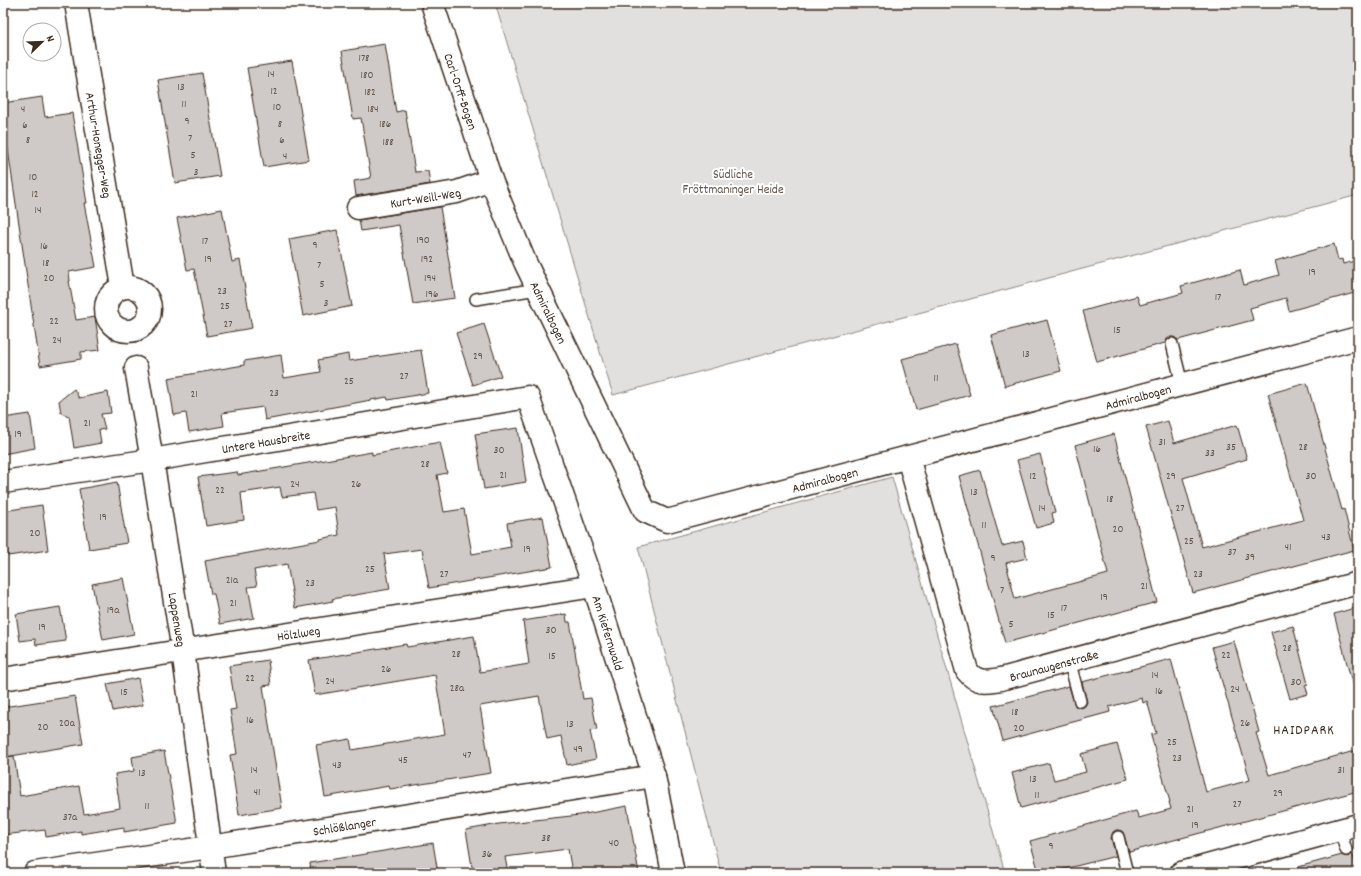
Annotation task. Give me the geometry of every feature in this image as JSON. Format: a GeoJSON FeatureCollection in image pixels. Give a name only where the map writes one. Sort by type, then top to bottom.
{"type":"FeatureCollection","features":[{"type":"Feature","properties":{"kind":"street","name":"Arthur-Honegger-Weg"},"geometry":{"type":"LineString","coordinates":[[76,3],[123,287]]}},
{"type":"Feature","properties":{"kind":"street","name":"Carl-Orff-Bogen"},"geometry":{"type":"LineString","coordinates":[[432,3],[492,180]]}},
{"type":"Feature","properties":{"kind":"street","name":"Kurt-Weill-Weg"},"geometry":{"type":"LineString","coordinates":[[358,208],[457,192],[492,180]]}},
{"type":"Feature","properties":{"kind":"street","name":"Admiralbogen"},"geometry":{"type":"LineString","coordinates":[[492,180],[537,288],[645,511],[667,521],[1358,338]]}},
{"type":"Feature","properties":{"kind":"street","name":"Lappenweg"},"geometry":{"type":"LineString","coordinates":[[136,368],[183,651],[214,873]]}},
{"type":"Feature","properties":{"kind":"street","name":"Untere Hausbreite"},"geometry":{"type":"LineString","coordinates":[[3,482],[152,460],[528,397]]}},
{"type":"Feature","properties":{"kind":"street","name":"Am Kiefernwald"},"geometry":{"type":"LineString","coordinates":[[528,397],[594,586],[654,776],[673,873]]}},
{"type":"Feature","properties":{"kind":"street","name":"Braunaugenstraße"},"geometry":{"type":"LineString","coordinates":[[908,457],[967,672],[971,677],[980,681],[989,681],[1358,583]]}},
{"type":"Feature","properties":{"kind":"street","name":"Hölzlweg"},"geometry":{"type":"LineString","coordinates":[[3,679],[594,586]]}},
{"type":"Feature","properties":{"kind":"street","name":"Schlößlanger"},"geometry":{"type":"LineString","coordinates":[[35,873],[210,847],[654,776]]}},
{"type":"Feature","properties":{"kind":"street"},"geometry":{"type":"LineString","coordinates":[[1180,873],[1348,835]]}},
{"type":"Feature","properties":{"kind":"lane"},"geometry":{"type":"LineString","coordinates":[[476,299],[537,288]]}},
{"type":"Feature","properties":{"kind":"lane"},"geometry":{"type":"LineString","coordinates":[[1172,344],[1182,384]]}},
{"type":"Feature","properties":{"kind":"lane"},"geometry":{"type":"LineString","coordinates":[[1069,660],[1080,701]]}},
{"type":"Feature","properties":{"kind":"lane"},"geometry":{"type":"LineString","coordinates":[[1118,837],[1127,873]]}},
{"type":"Feature","properties":{"kind":"green space","name":"Südliche Fröttmaninger Heide"},"geometry":{"type":"Polygon","coordinates":[[[495,3],[1358,3],[1358,195],[613,395],[495,3]]]}},
{"type":"Feature","properties":{"kind":"green space"},"geometry":{"type":"Polygon","coordinates":[[[892,477],[1005,873],[721,873],[638,547],[892,477]]]}},
{"type":"Feature","properties":{"kind":"building"},"geometry":{"type":"Polygon","coordinates":[[[385,44],[396,112],[405,110],[415,172],[428,171],[430,184],[356,196],[354,181],[371,178],[361,118],[353,119],[342,51],[385,44]]]}},
{"type":"Feature","properties":{"kind":"building"},"geometry":{"type":"Polygon","coordinates":[[[292,61],[309,160],[264,167],[247,68],[292,61]]]}},
{"type":"Feature","properties":{"kind":"building"},"geometry":{"type":"Polygon","coordinates":[[[202,73],[220,176],[175,183],[158,80],[202,73]]]}},
{"type":"Feature","properties":{"kind":"building"},"geometry":{"type":"Polygon","coordinates":[[[42,97],[45,117],[72,113],[87,203],[84,203],[96,267],[69,272],[69,281],[76,320],[95,317],[100,350],[81,352],[81,359],[40,366],[3,116],[3,103],[42,97]]]}},
{"type":"Feature","properties":{"kind":"building"},"geometry":{"type":"Polygon","coordinates":[[[440,207],[455,298],[413,304],[399,225],[361,231],[359,220],[440,207]]]}},
{"type":"Feature","properties":{"kind":"building"},"geometry":{"type":"Polygon","coordinates":[[[222,209],[232,262],[240,260],[252,328],[207,336],[194,269],[187,270],[177,218],[222,209]]]}},
{"type":"Feature","properties":{"kind":"building"},"geometry":{"type":"Polygon","coordinates":[[[337,230],[352,306],[303,316],[289,239],[337,230]]]}},
{"type":"Feature","properties":{"kind":"building"},"geometry":{"type":"Polygon","coordinates":[[[1334,244],[1338,260],[1342,259],[1343,264],[1358,260],[1358,292],[1289,311],[1286,298],[1250,308],[1253,320],[1178,340],[1174,337],[1170,337],[1165,343],[1097,362],[1083,311],[1137,296],[1140,305],[1183,293],[1181,286],[1240,270],[1244,285],[1279,275],[1275,261],[1334,244]]]}},
{"type":"Feature","properties":{"kind":"building"},"geometry":{"type":"Polygon","coordinates":[[[1047,320],[1061,371],[1005,386],[991,335],[1047,320]]]}},
{"type":"Feature","properties":{"kind":"building"},"geometry":{"type":"Polygon","coordinates":[[[484,324],[501,376],[473,385],[456,333],[484,324]]]}},
{"type":"Feature","properties":{"kind":"building"},"geometry":{"type":"Polygon","coordinates":[[[956,344],[970,395],[916,410],[902,359],[956,344]]]}},
{"type":"Feature","properties":{"kind":"building"},"geometry":{"type":"Polygon","coordinates":[[[421,350],[428,393],[388,400],[387,397],[265,420],[263,407],[222,413],[224,426],[189,432],[186,413],[174,415],[168,378],[244,365],[244,361],[281,355],[284,378],[321,372],[318,360],[348,354],[349,361],[421,350]]]}},
{"type":"Feature","properties":{"kind":"building"},"geometry":{"type":"Polygon","coordinates":[[[1307,383],[1342,510],[1344,509],[1354,550],[1193,593],[1146,427],[1168,421],[1174,443],[1237,425],[1247,459],[1183,478],[1202,547],[1303,520],[1268,394],[1307,383]]]}},
{"type":"Feature","properties":{"kind":"building"},"geometry":{"type":"Polygon","coordinates":[[[74,389],[79,398],[108,392],[111,413],[101,414],[105,429],[99,430],[101,443],[74,448],[69,416],[61,413],[59,401],[74,389]]]}},
{"type":"Feature","properties":{"kind":"building"},"geometry":{"type":"Polygon","coordinates":[[[30,414],[35,448],[3,454],[3,418],[30,414]]]}},
{"type":"Feature","properties":{"kind":"building"},"geometry":{"type":"Polygon","coordinates":[[[518,428],[526,482],[484,489],[475,434],[518,428]]]}},
{"type":"Feature","properties":{"kind":"building"},"geometry":{"type":"Polygon","coordinates":[[[1114,434],[1157,602],[1005,643],[959,476],[980,470],[1002,546],[1023,541],[1027,558],[1006,563],[1015,599],[1108,574],[1075,445],[1114,434]]]}},
{"type":"Feature","properties":{"kind":"building"},"geometry":{"type":"Polygon","coordinates":[[[440,442],[447,473],[437,475],[444,512],[464,509],[472,554],[511,547],[507,523],[543,517],[552,567],[429,588],[422,549],[384,554],[390,589],[332,599],[333,601],[295,608],[287,564],[254,570],[257,586],[248,587],[254,618],[220,624],[214,594],[211,594],[205,561],[320,540],[339,535],[335,507],[316,510],[313,493],[282,497],[280,487],[241,493],[244,520],[206,526],[198,477],[237,472],[238,475],[372,452],[372,455],[440,442]]]}},
{"type":"Feature","properties":{"kind":"building"},"geometry":{"type":"Polygon","coordinates":[[[1040,454],[1055,512],[1052,513],[1054,523],[1036,528],[1017,460],[1040,454]]]}},
{"type":"Feature","properties":{"kind":"building"},"geometry":{"type":"Polygon","coordinates":[[[117,482],[127,543],[89,549],[79,489],[117,482]]]}},
{"type":"Feature","properties":{"kind":"building"},"geometry":{"type":"Polygon","coordinates":[[[42,505],[48,550],[8,556],[3,522],[3,511],[42,505]]]}},
{"type":"Feature","properties":{"kind":"building"},"geometry":{"type":"Polygon","coordinates":[[[123,578],[134,634],[103,640],[92,584],[123,578]]]}},
{"type":"Feature","properties":{"kind":"building"},"geometry":{"type":"Polygon","coordinates":[[[60,607],[66,641],[36,645],[35,639],[20,641],[16,614],[60,607]]]}},
{"type":"Feature","properties":{"kind":"building"},"geometry":{"type":"Polygon","coordinates":[[[1358,607],[1358,683],[1352,683],[1334,614],[1358,607]]]}},
{"type":"Feature","properties":{"kind":"building"},"geometry":{"type":"Polygon","coordinates":[[[566,614],[567,622],[570,622],[583,699],[591,698],[597,730],[590,731],[596,759],[567,765],[561,736],[547,739],[539,696],[480,706],[491,773],[390,789],[389,786],[325,797],[316,745],[350,739],[352,750],[445,734],[435,675],[315,695],[309,660],[406,644],[407,647],[474,636],[480,672],[529,664],[523,621],[566,614]]]}},
{"type":"Feature","properties":{"kind":"building"},"geometry":{"type":"Polygon","coordinates":[[[1293,626],[1308,684],[1305,685],[1308,694],[1290,699],[1271,632],[1293,626]]]}},
{"type":"Feature","properties":{"kind":"building"},"geometry":{"type":"Polygon","coordinates":[[[1234,641],[1259,732],[1256,733],[1269,775],[1358,750],[1358,791],[1129,852],[1123,832],[1116,830],[1113,832],[1111,838],[1116,856],[1048,873],[1039,873],[1030,841],[1136,811],[1139,818],[1171,809],[1151,736],[1156,733],[1147,701],[1143,703],[1142,698],[1109,707],[1110,712],[1003,741],[993,706],[1069,686],[1075,706],[1081,708],[1085,706],[1087,702],[1082,682],[1171,659],[1206,792],[1250,780],[1212,647],[1234,641]]]}},
{"type":"Feature","properties":{"kind":"building"},"geometry":{"type":"Polygon","coordinates":[[[268,660],[271,685],[263,686],[282,808],[239,815],[230,755],[237,754],[230,710],[236,709],[229,666],[268,660]]]}},
{"type":"Feature","properties":{"kind":"building"},"geometry":{"type":"Polygon","coordinates":[[[138,678],[143,705],[113,711],[107,684],[138,678]]]}},
{"type":"Feature","properties":{"kind":"building"},"geometry":{"type":"Polygon","coordinates":[[[75,696],[83,744],[5,757],[14,756],[20,796],[79,786],[84,814],[120,808],[115,774],[134,771],[132,757],[164,751],[177,823],[124,832],[124,827],[81,834],[81,831],[46,837],[45,830],[3,835],[3,707],[75,696]]]}},
{"type":"Feature","properties":{"kind":"building"},"geometry":{"type":"Polygon","coordinates":[[[1117,744],[1128,779],[1021,808],[1012,773],[1049,763],[1054,780],[1086,772],[1081,754],[1117,744]]]}},
{"type":"Feature","properties":{"kind":"building"},"geometry":{"type":"Polygon","coordinates":[[[627,806],[639,873],[572,873],[568,849],[505,857],[508,873],[473,873],[466,830],[499,824],[580,815],[627,806]]]}},
{"type":"Feature","properties":{"kind":"building"},"geometry":{"type":"Polygon","coordinates":[[[433,843],[438,873],[311,873],[310,863],[433,843]]]}},
{"type":"Feature","properties":{"kind":"building"},"geometry":{"type":"Polygon","coordinates":[[[1352,852],[1358,873],[1299,873],[1298,867],[1342,855],[1348,857],[1352,852]]]}},
{"type":"Feature","properties":{"kind":"district","name":"HAIDPARK"},"geometry":{"type":"Point","coordinates":[1304,729]}}]}
